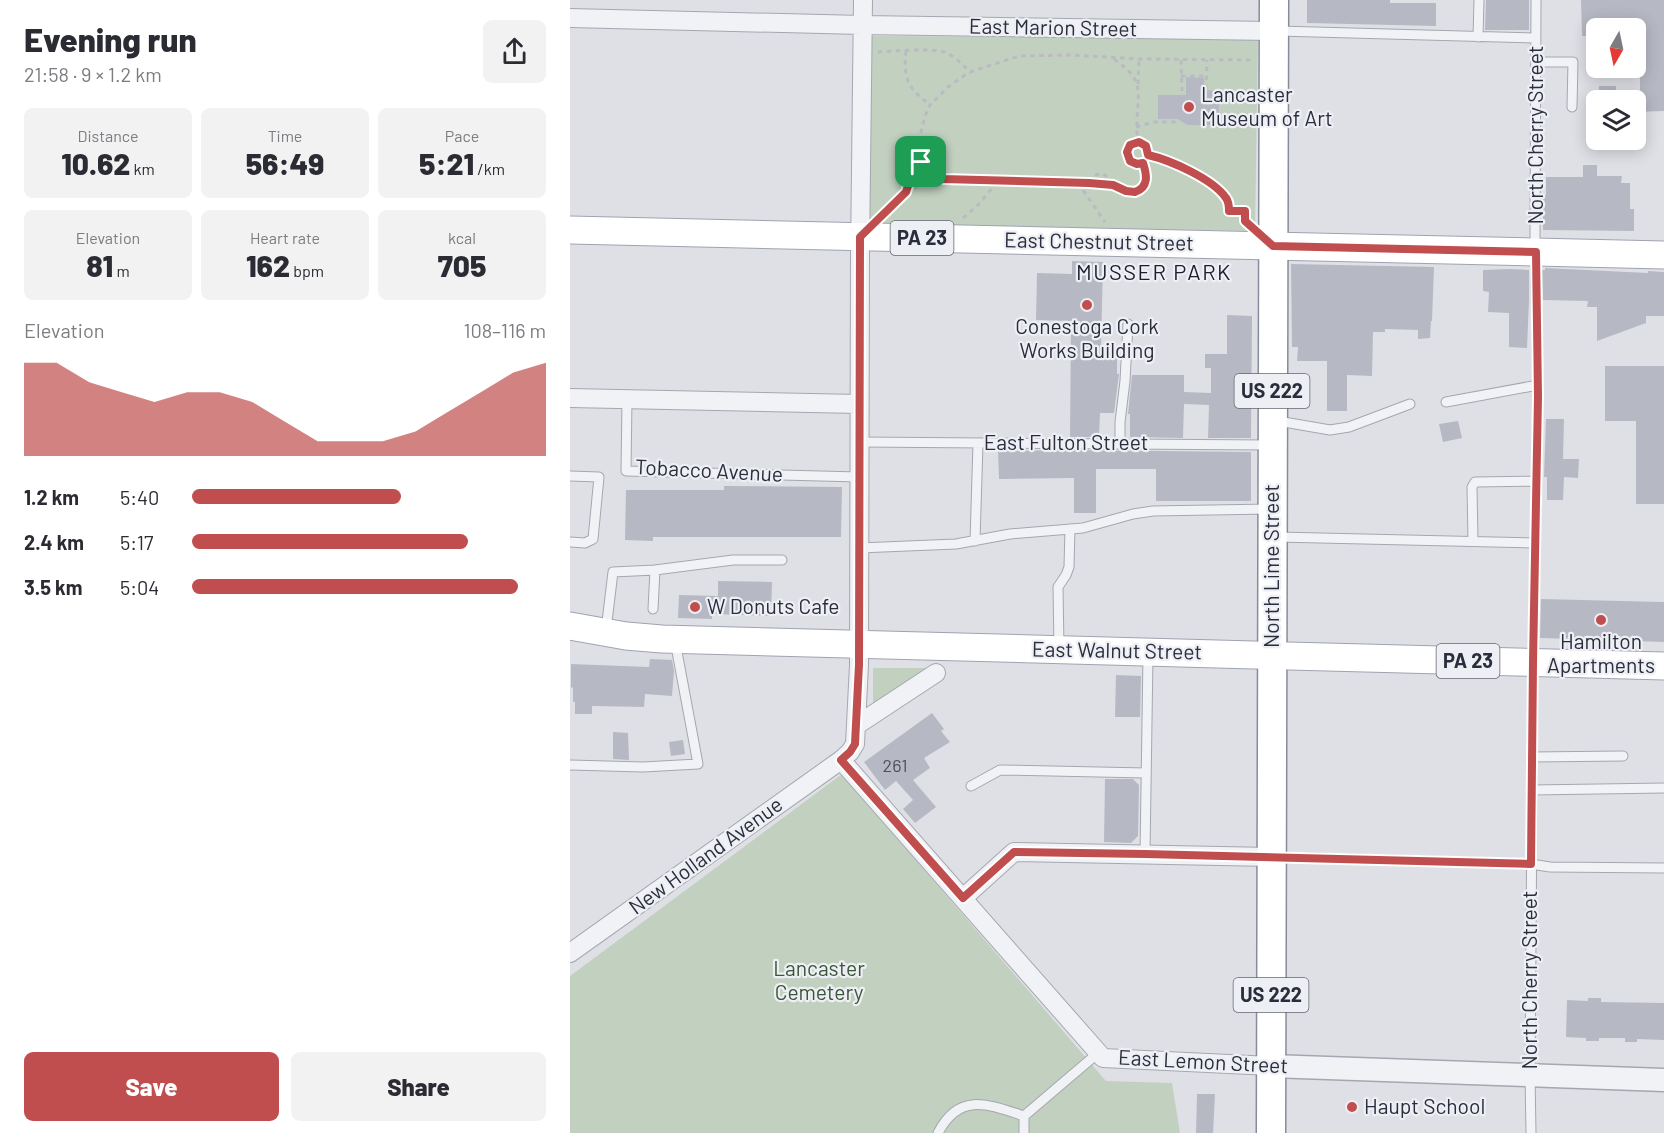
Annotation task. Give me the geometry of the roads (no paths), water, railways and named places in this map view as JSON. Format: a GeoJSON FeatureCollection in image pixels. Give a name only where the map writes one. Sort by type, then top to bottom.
{"type":"FeatureCollection","features":[{"type":"Feature","properties":{"kind":"highway","name":"North Lime Street"},"geometry":{"type":"LineString","coordinates":[[1271,1133],[1275,0]]}},
{"type":"Feature","properties":{"kind":"main road","name":"East Chestnut Street"},"geometry":{"type":"LineString","coordinates":[[570,230],[1664,255]]}},
{"type":"Feature","properties":{"kind":"main road","name":"East Walnut Street"},"geometry":{"type":"LineString","coordinates":[[570,626],[642,638],[1664,666]]}},
{"type":"Feature","properties":{"kind":"street"},"geometry":{"type":"LineString","coordinates":[[841,760],[853,748],[857,725],[863,0]]}},
{"type":"Feature","properties":{"kind":"street","name":"East Marion Street"},"geometry":{"type":"LineString","coordinates":[[570,18],[862,26],[1274,31]]}},
{"type":"Feature","properties":{"kind":"street"},"geometry":{"type":"LineString","coordinates":[[570,398],[859,404]]}},
{"type":"Feature","properties":{"kind":"street"},"geometry":{"type":"LineString","coordinates":[[857,725],[936,673]]}},
{"type":"Feature","properties":{"kind":"street","name":"East Lemon Street"},"geometry":{"type":"LineString","coordinates":[[841,760],[1103,1058],[1664,1080]]}},
{"type":"Feature","properties":{"kind":"street","name":"New Holland Avenue"},"geometry":{"type":"LineString","coordinates":[[570,953],[841,760]]}},
{"type":"Feature","properties":{"kind":"street"},"geometry":{"type":"LineString","coordinates":[[963,898],[1014,852],[1272,857]]}},
{"type":"Feature","properties":{"kind":"lane"},"geometry":{"type":"LineString","coordinates":[[1478,37],[1479,0]]}},
{"type":"Feature","properties":{"kind":"lane","name":"North Cherry Street"},"geometry":{"type":"LineString","coordinates":[[1531,1133],[1531,864],[1538,385],[1536,0]]}},
{"type":"Feature","properties":{"kind":"lane","name":"East Marion Street"},"geometry":{"type":"LineString","coordinates":[[1274,31],[1536,38]]}},
{"type":"Feature","properties":{"kind":"lane"},"geometry":{"type":"LineString","coordinates":[[1536,62],[1573,62],[1572,107]]}},
{"type":"Feature","properties":{"kind":"lane"},"geometry":{"type":"LineString","coordinates":[[1120,443],[1128,324]]}},
{"type":"Feature","properties":{"kind":"lane"},"geometry":{"type":"LineString","coordinates":[[1446,402],[1538,385]]}},
{"type":"Feature","properties":{"kind":"lane","name":"Tobacco Avenue"},"geometry":{"type":"LineString","coordinates":[[627,399],[626,471],[859,477]]}},
{"type":"Feature","properties":{"kind":"lane","name":"East Fulton Street"},"geometry":{"type":"LineString","coordinates":[[859,442],[1120,443],[1330,430],[1349,428],[1410,404]]}},
{"type":"Feature","properties":{"kind":"lane"},"geometry":{"type":"LineString","coordinates":[[975,541],[978,443]]}},
{"type":"Feature","properties":{"kind":"lane"},"geometry":{"type":"LineString","coordinates":[[570,477],[599,477],[593,539],[585,543],[570,542]]}},
{"type":"Feature","properties":{"kind":"lane"},"geometry":{"type":"LineString","coordinates":[[1473,541],[1472,487],[1475,482],[1536,481]]}},
{"type":"Feature","properties":{"kind":"lane"},"geometry":{"type":"LineString","coordinates":[[859,548],[942,545],[1010,534],[1083,528],[1133,514],[1153,511],[1473,541],[1535,543]]}},
{"type":"Feature","properties":{"kind":"lane"},"geometry":{"type":"LineString","coordinates":[[1059,650],[1058,587],[1069,567],[1070,529]]}},
{"type":"Feature","properties":{"kind":"lane"},"geometry":{"type":"LineString","coordinates":[[606,633],[613,572],[655,570],[733,560],[782,560]]}},
{"type":"Feature","properties":{"kind":"lane"},"geometry":{"type":"LineString","coordinates":[[653,609],[655,570]]}},
{"type":"Feature","properties":{"kind":"lane"},"geometry":{"type":"LineString","coordinates":[[570,765],[643,767],[698,764],[675,639]]}},
{"type":"Feature","properties":{"kind":"lane"},"geometry":{"type":"LineString","coordinates":[[1145,854],[1148,652]]}},
{"type":"Feature","properties":{"kind":"lane"},"geometry":{"type":"LineString","coordinates":[[1532,758],[1623,756]]}},
{"type":"Feature","properties":{"kind":"lane"},"geometry":{"type":"LineString","coordinates":[[971,786],[1000,770],[1146,773]]}},
{"type":"Feature","properties":{"kind":"lane"},"geometry":{"type":"LineString","coordinates":[[1532,790],[1664,788]]}},
{"type":"Feature","properties":{"kind":"lane"},"geometry":{"type":"LineString","coordinates":[[1272,857],[1531,864],[1550,867],[1664,868]]}},
{"type":"Feature","properties":{"kind":"lane"},"geometry":{"type":"LineString","coordinates":[[1024,1133],[1024,1116],[1098,1053]]}},
{"type":"Feature","properties":{"kind":"lane"},"geometry":{"type":"LineString","coordinates":[[938,1133],[946,1119],[957,1110],[970,1104],[985,1104],[1024,1116]]}},
{"type":"Feature","properties":{"kind":"place","name":"Lancaster Museum of Art"},"geometry":{"type":"Point","coordinates":[1189,107]}},
{"type":"Feature","properties":{"kind":"place","name":"Conestoga Cork Works Building"},"geometry":{"type":"Point","coordinates":[1087,305]}},
{"type":"Feature","properties":{"kind":"place","name":"W Donuts Cafe"},"geometry":{"type":"Point","coordinates":[695,607]}},
{"type":"Feature","properties":{"kind":"place","name":"Hamilton Apartments"},"geometry":{"type":"Point","coordinates":[1601,620]}},
{"type":"Feature","properties":{"kind":"place","name":"Haupt School"},"geometry":{"type":"Point","coordinates":[1352,1107]}},
{"type":"Feature","properties":{"kind":"district","name":"MUSSER PARK"},"geometry":{"type":"Point","coordinates":[1154,272]}},
{"type":"Feature","properties":{"kind":"park label","name":"Lancaster Cemetery"},"geometry":{"type":"Point","coordinates":[819,981]}}]}
